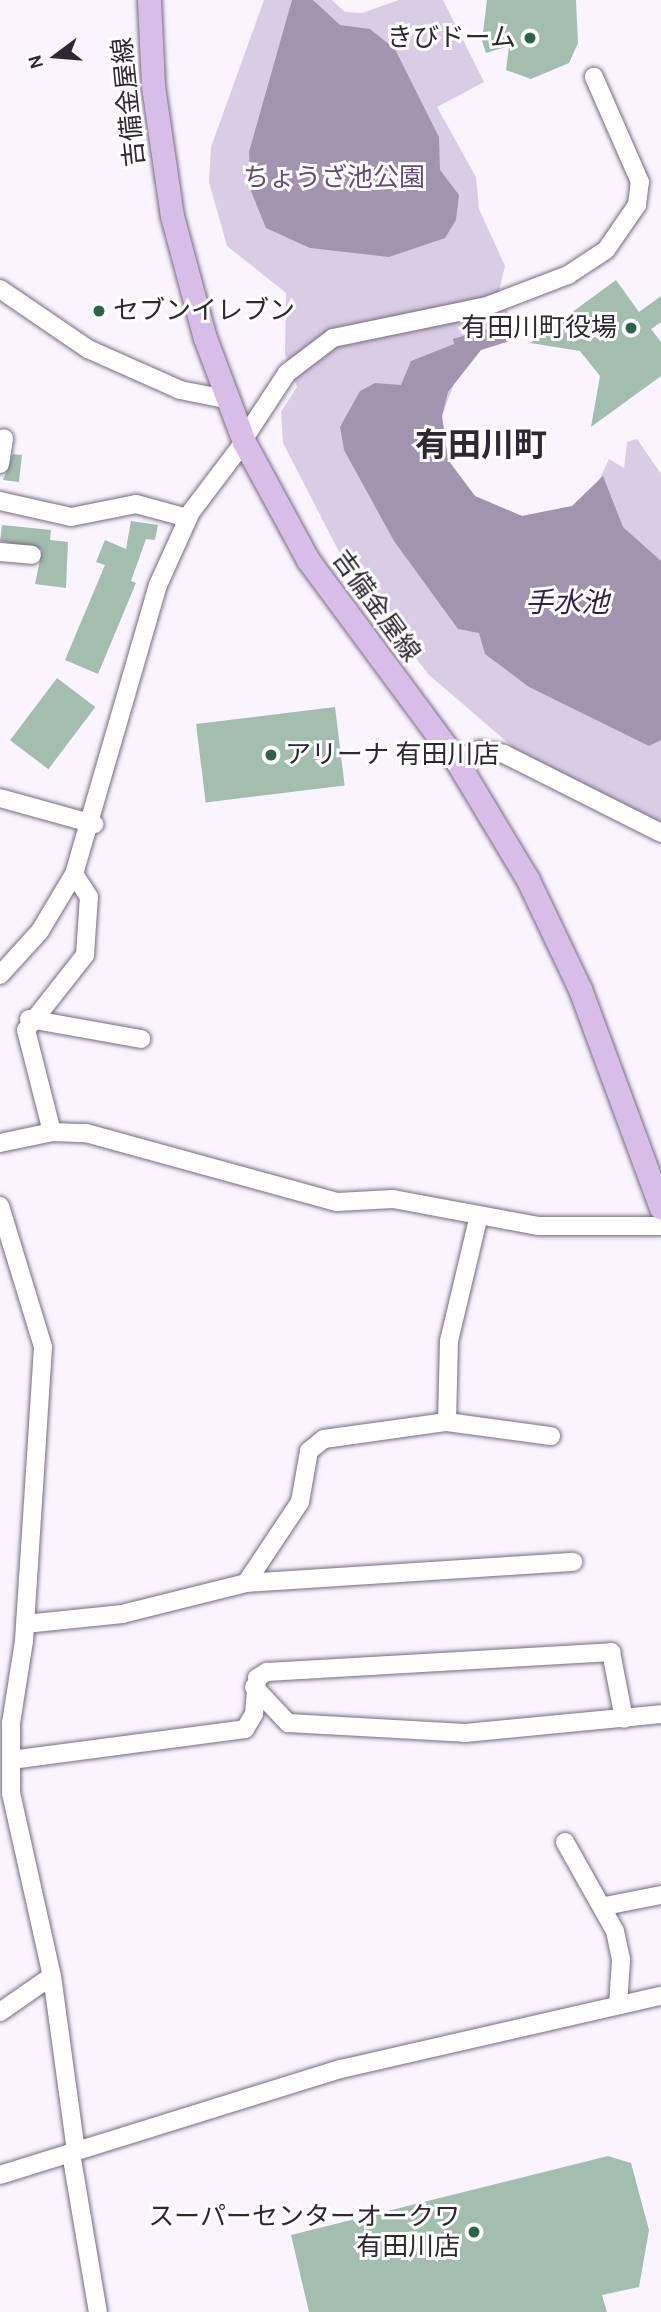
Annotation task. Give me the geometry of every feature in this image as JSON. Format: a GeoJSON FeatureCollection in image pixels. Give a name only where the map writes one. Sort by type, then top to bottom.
{"type":"FeatureCollection","features":[{"type":"Feature","properties":{"kind":"main road","name":"吉備金屋線"},"geometry":{"type":"LineString","coordinates":[[149,0],[167,192],[226,398],[244,441],[308,560],[456,760],[527,880],[580,989],[661,1208]]}},
{"type":"Feature","properties":{"kind":"street"},"geometry":{"type":"LineString","coordinates":[[0,975],[40,931],[74,874],[94,824],[150,610],[188,517],[244,441],[288,373],[333,338],[488,306],[568,275],[606,250],[637,205],[640,182],[594,77]]}},
{"type":"Feature","properties":{"kind":"street"},"geometry":{"type":"LineString","coordinates":[[0,289],[89,349],[180,390],[226,398]]}},
{"type":"Feature","properties":{"kind":"street"},"geometry":{"type":"LineString","coordinates":[[0,464],[4,438]]}},
{"type":"Feature","properties":{"kind":"street"},"geometry":{"type":"LineString","coordinates":[[0,501],[71,517],[136,504],[188,517]]}},
{"type":"Feature","properties":{"kind":"street"},"geometry":{"type":"LineString","coordinates":[[0,552],[32,555]]}},
{"type":"Feature","properties":{"kind":"street"},"geometry":{"type":"LineString","coordinates":[[456,760],[481,751],[504,754],[661,833]]}},
{"type":"Feature","properties":{"kind":"street"},"geometry":{"type":"LineString","coordinates":[[0,798],[94,824]]}},
{"type":"Feature","properties":{"kind":"street"},"geometry":{"type":"LineString","coordinates":[[52,1132],[27,1044],[29,1019],[85,955],[89,897],[74,874]]}},
{"type":"Feature","properties":{"kind":"street"},"geometry":{"type":"LineString","coordinates":[[29,1019],[141,1039]]}},
{"type":"Feature","properties":{"kind":"street"},"geometry":{"type":"LineString","coordinates":[[0,1143],[52,1132],[86,1133],[337,1202],[393,1199],[478,1219],[661,1227]]}},
{"type":"Feature","properties":{"kind":"street"},"geometry":{"type":"LineString","coordinates":[[0,1206],[8,1258],[43,1347],[25,1624],[7,1811],[52,1976],[74,2152],[99,2312]]}},
{"type":"Feature","properties":{"kind":"street"},"geometry":{"type":"LineString","coordinates":[[447,1422],[449,1341],[478,1219]]}},
{"type":"Feature","properties":{"kind":"street"},"geometry":{"type":"LineString","coordinates":[[246,1583],[300,1502],[314,1444],[447,1422],[551,1436]]}},
{"type":"Feature","properties":{"kind":"street"},"geometry":{"type":"LineString","coordinates":[[25,1624],[122,1614],[246,1583],[573,1562]]}},
{"type":"Feature","properties":{"kind":"street"},"geometry":{"type":"LineString","coordinates":[[11,1760],[234,1732],[251,1723],[254,1688],[267,1672],[611,1652],[624,1719]]}},
{"type":"Feature","properties":{"kind":"street"},"geometry":{"type":"LineString","coordinates":[[254,1688],[288,1723],[465,1733],[661,1714]]}},
{"type":"Feature","properties":{"kind":"street"},"geometry":{"type":"LineString","coordinates":[[565,1842],[605,1906],[620,1947],[618,2005]]}},
{"type":"Feature","properties":{"kind":"street"},"geometry":{"type":"LineString","coordinates":[[605,1906],[661,1895]]}},
{"type":"Feature","properties":{"kind":"street"},"geometry":{"type":"LineString","coordinates":[[0,2012],[52,1976]]}},
{"type":"Feature","properties":{"kind":"street"},"geometry":{"type":"LineString","coordinates":[[0,2175],[341,2069],[661,1996]]}},
{"type":"Feature","properties":{"kind":"green space","name":"ちょうざ池公園"},"geometry":{"type":"Polygon","coordinates":[[[264,0],[332,0],[345,12],[362,13],[399,0],[443,0],[484,82],[437,107],[476,177],[479,209],[505,266],[499,291],[519,338],[481,350],[458,373],[442,416],[448,460],[475,496],[522,516],[572,506],[597,485],[609,459],[624,468],[627,442],[637,439],[661,474],[661,824],[514,748],[429,675],[351,575],[283,443],[281,412],[297,387],[285,354],[286,293],[227,246],[209,182],[211,147],[264,0]]]}},
{"type":"Feature","properties":{"kind":"water"},"geometry":{"type":"Polygon","coordinates":[[[292,0],[313,0],[340,25],[370,29],[395,49],[439,137],[440,170],[459,195],[456,220],[445,238],[389,257],[310,248],[266,228],[251,191],[249,152],[292,0]]]}},
{"type":"Feature","properties":{"kind":"water","name":"手水池"},"geometry":{"type":"Polygon","coordinates":[[[507,323],[519,338],[481,350],[448,392],[442,416],[448,460],[475,496],[522,516],[572,506],[603,476],[623,527],[661,561],[661,740],[649,746],[529,687],[485,654],[479,633],[458,629],[394,541],[344,450],[340,427],[360,391],[375,383],[401,385],[411,361],[454,344],[453,339],[507,323]]]}},
{"type":"Feature","properties":{"kind":"building","name":"きびドーム"},"geometry":{"type":"Polygon","coordinates":[[[487,0],[576,0],[578,43],[569,63],[531,79],[506,70],[509,46],[486,53],[482,41],[487,0]]]}},
{"type":"Feature","properties":{"kind":"building"},"geometry":{"type":"Polygon","coordinates":[[[616,280],[639,312],[661,296],[661,322],[651,329],[661,342],[661,376],[591,427],[600,376],[580,351],[530,343],[616,280]]]}},
{"type":"Feature","properties":{"kind":"building"},"geometry":{"type":"Polygon","coordinates":[[[13,454],[22,455],[19,482],[3,480],[13,454]]]}},
{"type":"Feature","properties":{"kind":"building"},"geometry":{"type":"Polygon","coordinates":[[[131,521],[158,525],[155,540],[146,539],[131,581],[136,583],[98,674],[65,660],[105,565],[96,562],[105,540],[126,549],[131,521]]]}},
{"type":"Feature","properties":{"kind":"building"},"geometry":{"type":"Polygon","coordinates":[[[2,525],[51,530],[50,540],[68,542],[66,588],[35,584],[42,550],[0,541],[2,525]]]}},
{"type":"Feature","properties":{"kind":"building"},"geometry":{"type":"Polygon","coordinates":[[[57,678],[95,707],[48,769],[10,740],[57,678]]]}},
{"type":"Feature","properties":{"kind":"building","name":"アリーナ 有田川店"},"geometry":{"type":"Polygon","coordinates":[[[335,707],[345,785],[206,802],[196,724],[335,707]]]}},
{"type":"Feature","properties":{"kind":"building","name":"スーパーセンターオークワ 有田川店"},"geometry":{"type":"Polygon","coordinates":[[[608,2156],[631,2163],[649,2230],[639,2287],[602,2295],[607,2312],[309,2312],[291,2235],[608,2156]]]}},
{"type":"Feature","properties":{"kind":"place","name":"きびドーム"},"geometry":{"type":"Point","coordinates":[530,38]}},
{"type":"Feature","properties":{"kind":"place","name":"セブンイレブン"},"geometry":{"type":"Point","coordinates":[99,311]}},
{"type":"Feature","properties":{"kind":"place","name":"有田川町役場"},"geometry":{"type":"Point","coordinates":[631,328]}},
{"type":"Feature","properties":{"kind":"place","name":"アリーナ 有田川店"},"geometry":{"type":"Point","coordinates":[271,755]}},
{"type":"Feature","properties":{"kind":"place","name":"スーパーセンターオークワ 有田川店"},"geometry":{"type":"Point","coordinates":[474,2232]}},
{"type":"Feature","properties":{"kind":"district","name":"有田川町"},"geometry":{"type":"Point","coordinates":[481,446]}}]}
